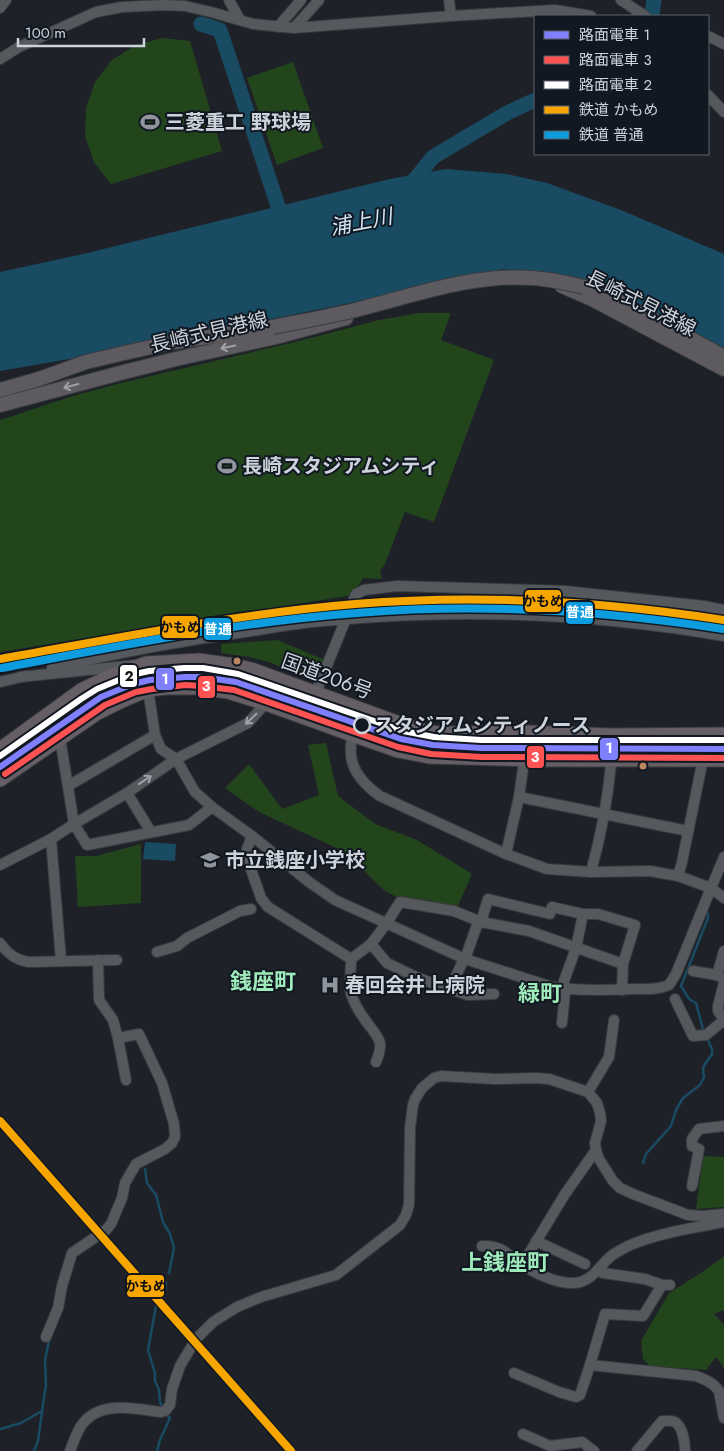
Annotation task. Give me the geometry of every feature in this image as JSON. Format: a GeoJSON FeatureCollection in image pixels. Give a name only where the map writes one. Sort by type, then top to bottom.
{"type":"FeatureCollection","features":[{"type":"Feature","properties":{"kind":"highway","name":"国道206号"},"geometry":{"type":"LineString","coordinates":[[0,750],[81,691],[112,676],[146,664],[198,661],[234,666],[275,678],[358,710],[402,725],[439,734],[528,733],[613,736],[724,734]]}},
{"type":"Feature","properties":{"kind":"highway"},"geometry":{"type":"LineString","coordinates":[[0,779],[96,713],[122,700],[148,690],[198,687],[228,691],[398,750],[429,756],[524,759],[724,760]]}},
{"type":"Feature","properties":{"kind":"main road","name":"長崎式見港線"},"geometry":{"type":"LineString","coordinates":[[0,405],[170,360],[276,337],[362,314],[456,281],[493,275],[533,277],[553,282],[592,299],[724,369]]}},
{"type":"Feature","properties":{"kind":"main road","name":"長崎式見港線"},"geometry":{"type":"LineString","coordinates":[[0,390],[39,379],[86,362],[174,342],[314,320],[463,282],[499,278],[531,278],[564,282],[584,287],[673,329],[724,357]]}},
{"type":"Feature","properties":{"kind":"main road"},"geometry":{"type":"LineString","coordinates":[[584,287],[617,295],[724,346]]}},
{"type":"Feature","properties":{"kind":"main road"},"geometry":{"type":"LineString","coordinates":[[660,336],[724,378]]}},
{"type":"Feature","properties":{"kind":"street"},"geometry":{"type":"LineString","coordinates":[[0,8],[6,0]]}},
{"type":"Feature","properties":{"kind":"street"},"geometry":{"type":"LineString","coordinates":[[228,0],[240,20]]}},
{"type":"Feature","properties":{"kind":"street"},"geometry":{"type":"LineString","coordinates":[[278,28],[301,0]]}},
{"type":"Feature","properties":{"kind":"street"},"geometry":{"type":"LineString","coordinates":[[294,28],[319,0]]}},
{"type":"Feature","properties":{"kind":"street"},"geometry":{"type":"LineString","coordinates":[[449,0],[451,16]]}},
{"type":"Feature","properties":{"kind":"street"},"geometry":{"type":"LineString","coordinates":[[621,0],[644,15]]}},
{"type":"Feature","properties":{"kind":"street"},"geometry":{"type":"LineString","coordinates":[[0,59],[19,47],[96,12],[122,7],[185,6],[253,24],[278,28],[451,16],[555,5],[588,15]]}},
{"type":"Feature","properties":{"kind":"street"},"geometry":{"type":"LineString","coordinates":[[709,36],[724,44]]}},
{"type":"Feature","properties":{"kind":"street"},"geometry":{"type":"LineString","coordinates":[[709,96],[723,109]]}},
{"type":"Feature","properties":{"kind":"street"},"geometry":{"type":"LineString","coordinates":[[306,717],[356,594],[364,590],[397,586],[565,591],[704,606],[724,610]]}},
{"type":"Feature","properties":{"kind":"street"},"geometry":{"type":"LineString","coordinates":[[0,682],[89,659],[200,638],[278,626],[346,619],[460,613],[566,616],[614,620],[724,636]]}},
{"type":"Feature","properties":{"kind":"street"},"geometry":{"type":"LineString","coordinates":[[20,677],[146,664],[155,735],[161,749],[176,760],[195,792],[212,807],[335,900],[465,959],[543,984],[564,989],[622,990],[657,989],[669,985],[676,974],[724,857]]}},
{"type":"Feature","properties":{"kind":"street"},"geometry":{"type":"LineString","coordinates":[[0,865],[51,839],[127,793],[176,760],[248,724],[266,703],[275,678]]}},
{"type":"Feature","properties":{"kind":"street"},"geometry":{"type":"LineString","coordinates":[[358,710],[352,734],[351,758],[355,771],[366,786],[380,796],[506,854],[547,869],[590,872],[650,871],[678,876],[711,888],[724,898]]}},
{"type":"Feature","properties":{"kind":"street"},"geometry":{"type":"LineString","coordinates":[[506,854],[519,797],[528,733]]}},
{"type":"Feature","properties":{"kind":"street"},"geometry":{"type":"LineString","coordinates":[[68,786],[155,735]]}},
{"type":"Feature","properties":{"kind":"street"},"geometry":{"type":"LineString","coordinates":[[590,872],[604,814],[612,759],[613,736]]}},
{"type":"Feature","properties":{"kind":"street"},"geometry":{"type":"LineString","coordinates":[[60,738],[74,824],[87,845],[189,825],[212,807]]}},
{"type":"Feature","properties":{"kind":"street"},"geometry":{"type":"LineString","coordinates":[[678,876],[703,759]]}},
{"type":"Feature","properties":{"kind":"street"},"geometry":{"type":"LineString","coordinates":[[127,793],[152,832]]}},
{"type":"Feature","properties":{"kind":"street"},"geometry":{"type":"LineString","coordinates":[[519,797],[688,831]]}},
{"type":"Feature","properties":{"kind":"street"},"geometry":{"type":"LineString","coordinates":[[252,836],[247,849],[247,858],[261,898],[268,907],[351,959]]}},
{"type":"Feature","properties":{"kind":"street"},"geometry":{"type":"LineString","coordinates":[[51,839],[61,960]]}},
{"type":"Feature","properties":{"kind":"street"},"geometry":{"type":"LineString","coordinates":[[450,989],[465,959],[477,925],[481,922],[488,899],[550,914],[552,908],[583,914],[598,914],[636,925],[623,964],[622,990]]}},
{"type":"Feature","properties":{"kind":"street"},"geometry":{"type":"LineString","coordinates":[[351,959],[371,944],[400,902],[454,911],[481,922],[528,931],[623,964]]}},
{"type":"Feature","properties":{"kind":"street"},"geometry":{"type":"LineString","coordinates":[[157,952],[177,946],[187,938],[240,911],[251,909]]}},
{"type":"Feature","properties":{"kind":"street"},"geometry":{"type":"LineString","coordinates":[[562,1023],[564,981],[576,948],[583,914]]}},
{"type":"Feature","properties":{"kind":"street"},"geometry":{"type":"LineString","coordinates":[[0,943],[12,957],[21,961],[117,960]]}},
{"type":"Feature","properties":{"kind":"street"},"geometry":{"type":"LineString","coordinates":[[371,944],[387,963],[416,977],[468,995],[494,994]]}},
{"type":"Feature","properties":{"kind":"street"},"geometry":{"type":"LineString","coordinates":[[675,999],[693,1036],[706,1035],[724,1020],[718,1011],[718,1006],[724,951]]}},
{"type":"Feature","properties":{"kind":"street"},"geometry":{"type":"LineString","coordinates":[[351,959],[351,993],[367,1023],[374,1030],[380,1041],[376,1062]]}},
{"type":"Feature","properties":{"kind":"street"},"geometry":{"type":"LineString","coordinates":[[98,960],[100,1000],[113,1020],[126,1080]]}},
{"type":"Feature","properties":{"kind":"street"},"geometry":{"type":"LineString","coordinates":[[693,971],[722,979]]}},
{"type":"Feature","properties":{"kind":"street"},"geometry":{"type":"LineString","coordinates":[[588,1092],[608,1057],[614,1020]]}},
{"type":"Feature","properties":{"kind":"street"},"geometry":{"type":"LineString","coordinates":[[46,1337],[58,1308],[62,1286],[72,1253],[106,1230],[111,1224],[122,1198],[125,1184],[136,1164],[165,1149],[172,1143],[175,1137],[174,1124],[162,1083],[139,1034],[118,1038]]}},
{"type":"Feature","properties":{"kind":"street"},"geometry":{"type":"LineString","coordinates":[[70,1451],[80,1427],[94,1414],[101,1411],[109,1408],[165,1411],[170,1405],[172,1389],[180,1366],[196,1339],[221,1317],[237,1307],[261,1297],[336,1275],[400,1225],[409,1205],[410,1128],[413,1106],[418,1093],[430,1081],[441,1076],[549,1079],[588,1092],[597,1103],[600,1113],[601,1121],[595,1143],[596,1150],[605,1171],[620,1188],[688,1215],[722,1217]]}},
{"type":"Feature","properties":{"kind":"street"},"geometry":{"type":"LineString","coordinates":[[692,1186],[698,1149],[692,1146],[692,1139],[699,1129],[724,1126]]}},
{"type":"Feature","properties":{"kind":"street"},"geometry":{"type":"LineString","coordinates":[[528,1255],[565,1194],[596,1150]]}},
{"type":"Feature","properties":{"kind":"street"},"geometry":{"type":"LineString","coordinates":[[482,1246],[498,1247],[522,1265],[554,1281],[577,1282],[590,1278],[611,1256],[628,1246],[722,1217]]}},
{"type":"Feature","properties":{"kind":"street"},"geometry":{"type":"LineString","coordinates":[[536,1241],[585,1264]]}},
{"type":"Feature","properties":{"kind":"street"},"geometry":{"type":"LineString","coordinates":[[514,1374],[576,1397],[580,1394],[605,1314],[643,1316],[666,1285],[645,1278],[603,1273],[598,1270]]}},
{"type":"Feature","properties":{"kind":"street"},"geometry":{"type":"LineString","coordinates":[[590,1365],[696,1376],[717,1387],[724,1418]]}},
{"type":"Feature","properties":{"kind":"street"},"geometry":{"type":"LineString","coordinates":[[637,1451],[662,1421],[672,1421],[678,1425],[684,1440],[685,1451]]}},
{"type":"Feature","properties":{"kind":"street"},"geometry":{"type":"LineString","coordinates":[[523,1434],[550,1446],[582,1442],[594,1451]]}},
{"type":"Feature","properties":{"kind":"green space","name":"三菱重工 野球場"},"geometry":{"type":"Polygon","coordinates":[[[162,38],[190,41],[222,151],[111,184],[94,162],[85,136],[86,108],[95,82],[112,60],[136,45],[162,38]]]}},
{"type":"Feature","properties":{"kind":"green space"},"geometry":{"type":"Polygon","coordinates":[[[293,62],[323,148],[277,165],[247,78],[293,62]]]}},
{"type":"Feature","properties":{"kind":"green space","name":"長崎スタジアムシティ"},"geometry":{"type":"Polygon","coordinates":[[[419,313],[451,313],[441,340],[494,360],[434,522],[405,512],[384,566],[380,570],[382,579],[363,578],[353,595],[0,652],[0,420],[73,396],[121,383],[379,320],[419,313]]]}},
{"type":"Feature","properties":{"kind":"green space"},"geometry":{"type":"Polygon","coordinates":[[[277,640],[325,660],[315,682],[269,662],[221,653],[221,644],[277,640]]]}},
{"type":"Feature","properties":{"kind":"green space"},"geometry":{"type":"Polygon","coordinates":[[[326,743],[338,796],[375,824],[417,840],[472,874],[457,908],[397,897],[385,891],[343,851],[259,812],[225,788],[249,764],[282,809],[319,795],[308,745],[326,743]]]}},
{"type":"Feature","properties":{"kind":"green space"},"geometry":{"type":"Polygon","coordinates":[[[141,844],[141,903],[78,907],[75,856],[96,856],[141,844]]]}},
{"type":"Feature","properties":{"kind":"green space"},"geometry":{"type":"Polygon","coordinates":[[[703,1156],[724,1157],[724,1207],[696,1209],[703,1156]]]}},
{"type":"Feature","properties":{"kind":"green space"},"geometry":{"type":"Polygon","coordinates":[[[724,1256],[724,1310],[714,1314],[724,1325],[724,1368],[716,1357],[706,1370],[650,1366],[643,1359],[641,1341],[669,1293],[724,1256]]]}},
{"type":"Feature","properties":{"kind":"water","name":"浦上川"},"geometry":{"type":"Polygon","coordinates":[[[446,169],[507,174],[547,183],[621,210],[724,254],[724,348],[638,309],[504,269],[331,307],[104,353],[0,371],[0,272],[83,254],[390,179],[446,169]]]}},
{"type":"Feature","properties":{"kind":"water"},"geometry":{"type":"Polygon","coordinates":[[[145,842],[176,844],[175,861],[143,859],[145,842]]]}},
{"type":"Feature","properties":{"kind":"waterway"},"geometry":{"type":"LineString","coordinates":[[652,15],[654,0]]}},
{"type":"Feature","properties":{"kind":"waterway"},"geometry":{"type":"LineString","coordinates":[[201,24],[220,30],[278,206]]}},
{"type":"Feature","properties":{"kind":"waterway"},"geometry":{"type":"LineString","coordinates":[[407,189],[433,157],[507,113],[534,100]]}},
{"type":"Feature","properties":{"kind":"waterway"},"geometry":{"type":"LineString","coordinates":[[704,1033],[696,1003],[689,999],[681,986],[708,918],[707,912]]}},
{"type":"Feature","properties":{"kind":"waterway"},"geometry":{"type":"LineString","coordinates":[[643,1163],[646,1154],[671,1126],[676,1110],[683,1098],[700,1085],[704,1077],[703,1069],[712,1054],[707,1038]]}},
{"type":"Feature","properties":{"kind":"waterway"},"geometry":{"type":"LineString","coordinates":[[145,1169],[147,1183],[156,1195],[163,1222],[170,1234],[174,1248],[169,1273]]}},
{"type":"Feature","properties":{"kind":"waterway"},"geometry":{"type":"LineString","coordinates":[[162,1406],[148,1350],[157,1300],[165,1291],[166,1282]]}},
{"type":"Feature","properties":{"kind":"waterway"},"geometry":{"type":"LineString","coordinates":[[34,1451],[38,1441],[46,1385],[45,1360],[49,1341]]}},
{"type":"Feature","properties":{"kind":"waterway"},"geometry":{"type":"LineString","coordinates":[[0,1429],[21,1423],[42,1411]]}},
{"type":"Feature","properties":{"kind":"waterway"},"geometry":{"type":"LineString","coordinates":[[157,1451],[170,1418],[168,1416]]}},
{"type":"Feature","properties":{"kind":"tram line","name":"2"},"geometry":{"type":"LineString","coordinates":[[0,756],[97,689],[131,675],[149,671],[184,668],[203,668],[238,674],[403,731],[434,737],[481,740],[724,740]]}},
{"type":"Feature","properties":{"kind":"tram line","name":"1"},"geometry":{"type":"LineString","coordinates":[[0,767],[101,697],[133,684],[150,680],[185,677],[202,677],[236,682],[401,739],[433,745],[481,748],[724,749]]}},
{"type":"Feature","properties":{"kind":"tram line","name":"3"},"geometry":{"type":"LineString","coordinates":[[5,774],[105,705],[136,692],[185,685],[234,690],[398,747],[431,754],[481,757],[724,758]]}},
{"type":"Feature","properties":{"kind":"rail line","name":"かもめ"},"geometry":{"type":"LineString","coordinates":[[0,659],[221,620],[310,608],[401,601],[540,601],[632,608],[724,620]]}},
{"type":"Feature","properties":{"kind":"rail line","name":"普通"},"geometry":{"type":"LineString","coordinates":[[2,668],[134,643],[267,622],[403,610],[540,610],[632,617],[723,629]]}},
{"type":"Feature","properties":{"kind":"rail line","name":"かもめ"},"geometry":{"type":"LineString","coordinates":[[0,1121],[291,1451]]}},
{"type":"Feature","properties":{"kind":"place","name":"三菱重工 野球場"},"geometry":{"type":"Point","coordinates":[150,122]}},
{"type":"Feature","properties":{"kind":"place","name":"長崎スタジアムシティ"},"geometry":{"type":"Point","coordinates":[227,466]}},
{"type":"Feature","properties":{"kind":"place","name":"スタジアムシティノース"},"geometry":{"type":"Point","coordinates":[362,725]}},
{"type":"Feature","properties":{"kind":"place","name":"市立銭座小学校"},"geometry":{"type":"Point","coordinates":[210,860]}},
{"type":"Feature","properties":{"kind":"place","name":"春回会井上病院"},"geometry":{"type":"Point","coordinates":[330,985]}},
{"type":"Feature","properties":{"kind":"district","name":"銭座町"},"geometry":{"type":"Point","coordinates":[263,981]}},
{"type":"Feature","properties":{"kind":"district","name":"緑町"},"geometry":{"type":"Point","coordinates":[540,993]}},
{"type":"Feature","properties":{"kind":"district","name":"上銭座町"},"geometry":{"type":"Point","coordinates":[505,1262]}}]}
